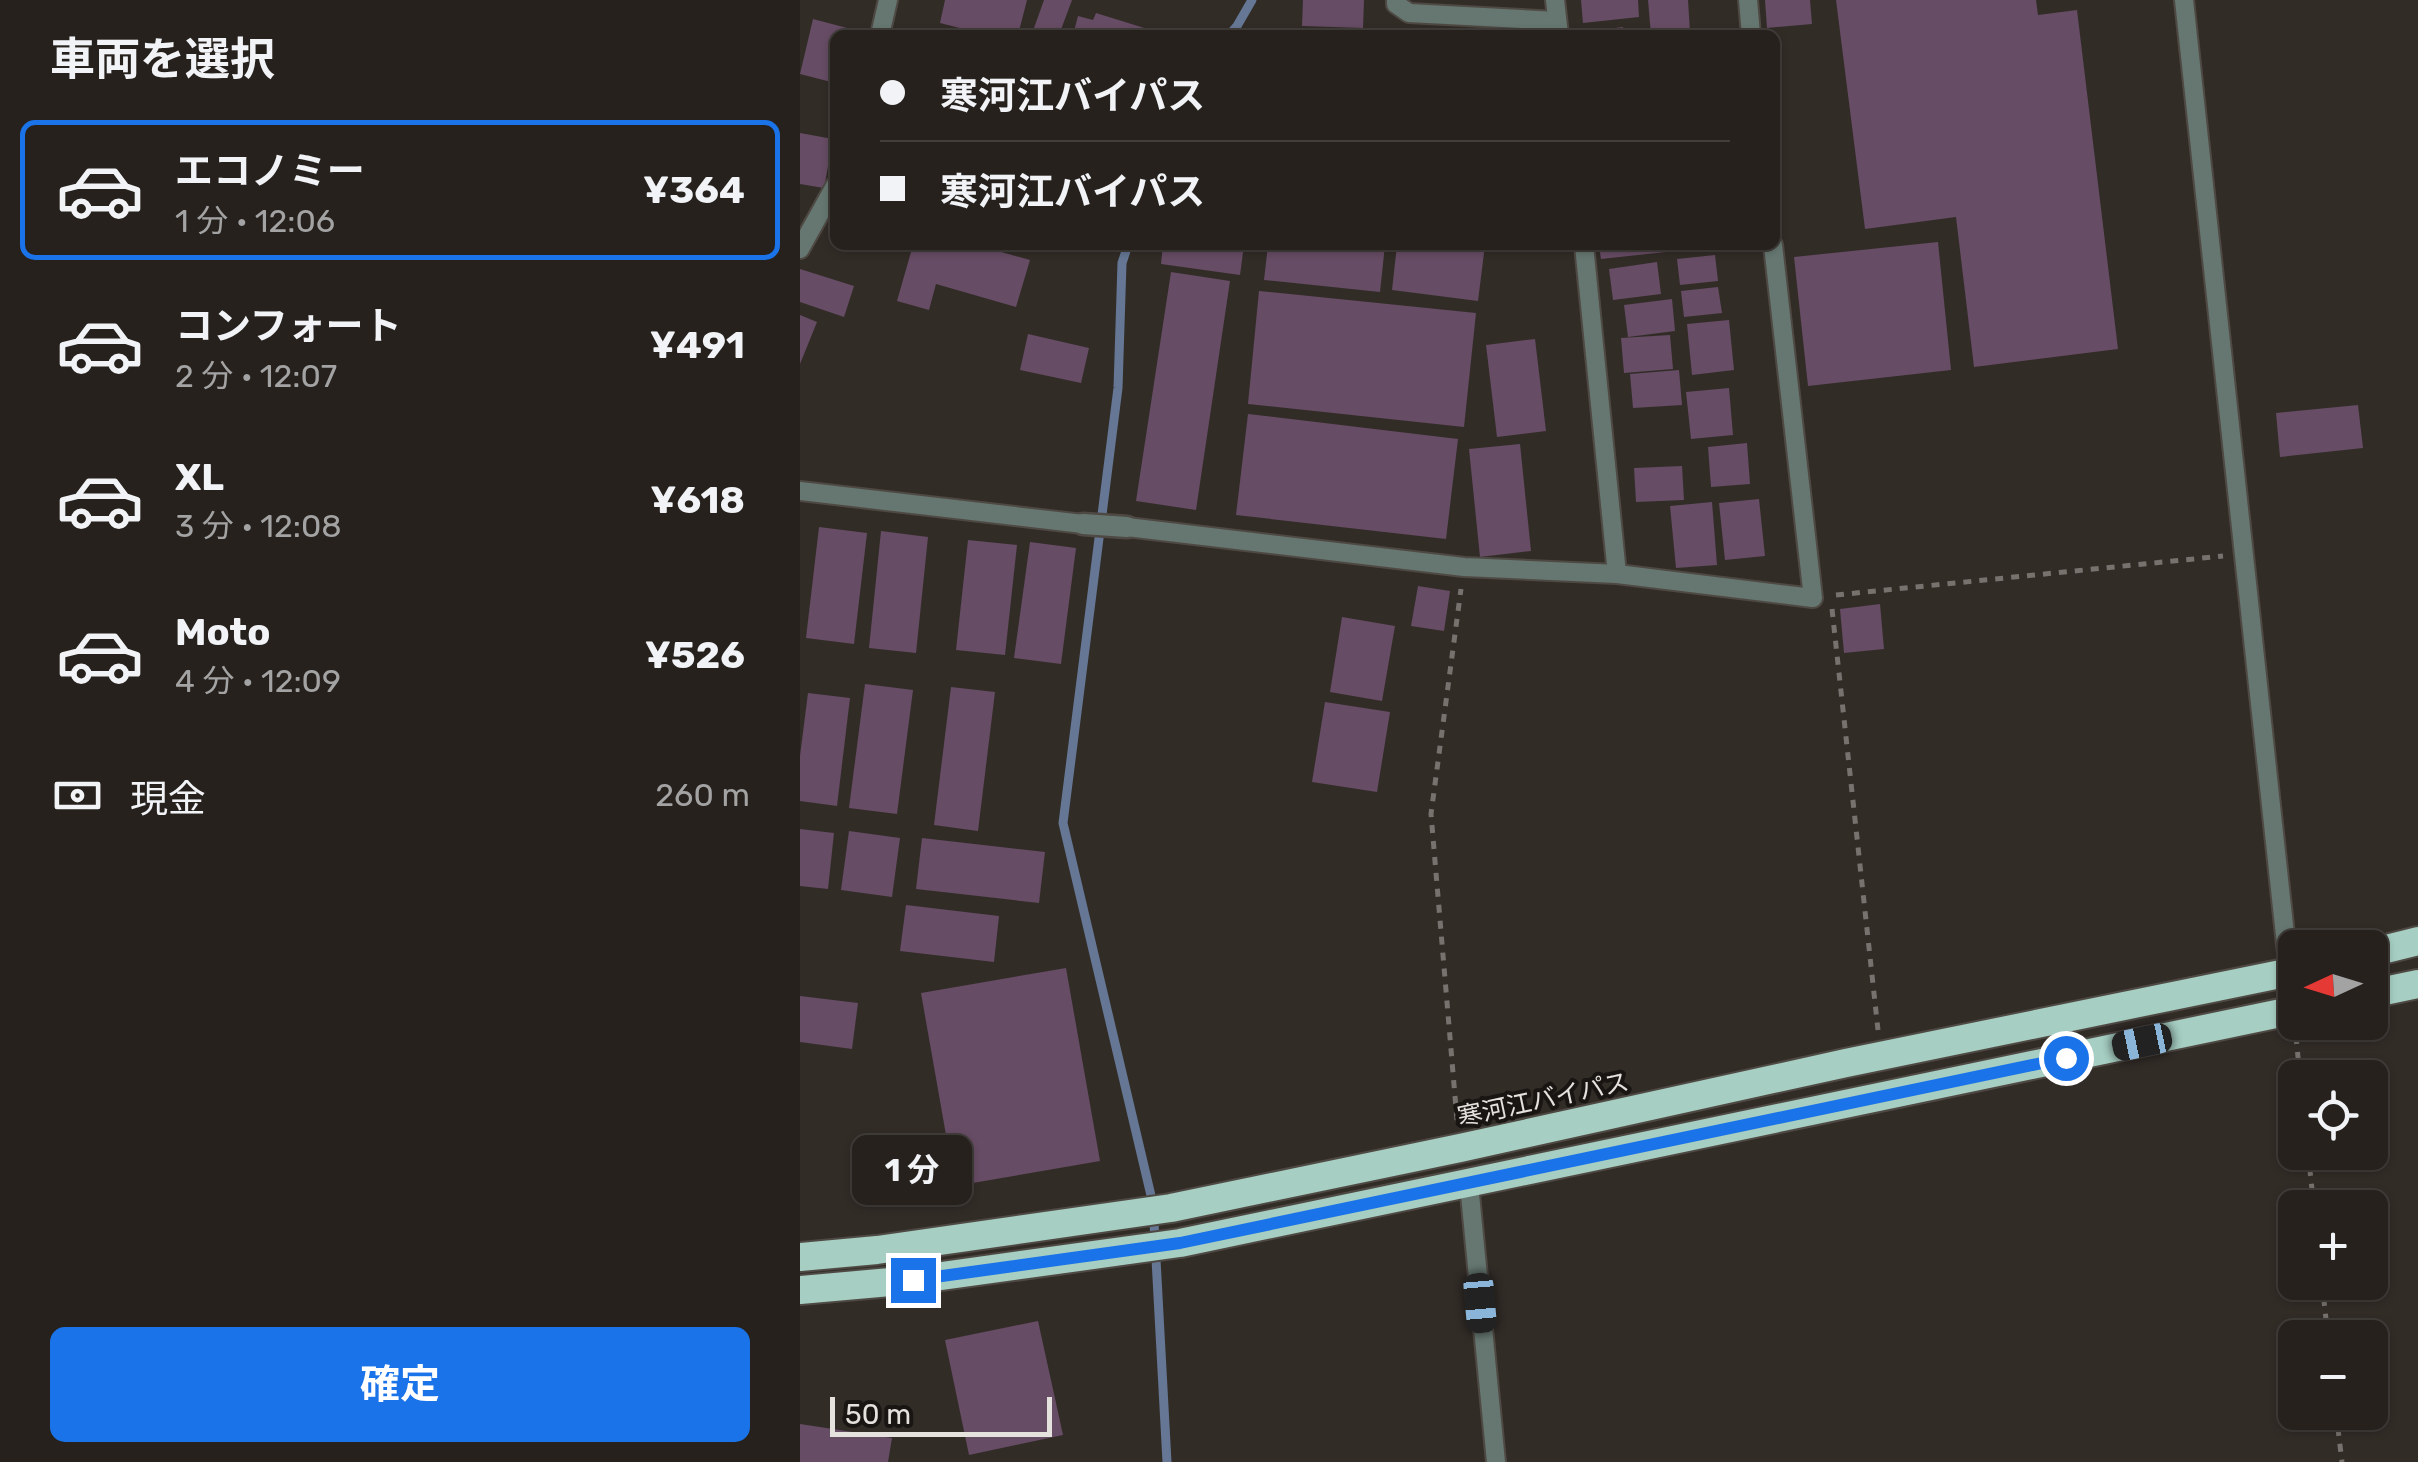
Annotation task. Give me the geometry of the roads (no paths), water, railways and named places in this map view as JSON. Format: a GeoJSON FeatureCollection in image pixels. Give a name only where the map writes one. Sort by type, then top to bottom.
{"type":"FeatureCollection","features":[{"type":"Feature","properties":{"kind":"highway"},"geometry":{"type":"LineString","coordinates":[[2388,948],[2418,941]]}},
{"type":"Feature","properties":{"kind":"highway","name":"寒河江バイパス"},"geometry":{"type":"LineString","coordinates":[[800,1257],[877,1250],[1171,1208],[2278,974]]}},
{"type":"Feature","properties":{"kind":"highway"},"geometry":{"type":"LineString","coordinates":[[2388,990],[2418,984]]}},
{"type":"Feature","properties":{"kind":"highway"},"geometry":{"type":"LineString","coordinates":[[800,1290],[913,1280],[1175,1244],[2278,1014]]}},
{"type":"Feature","properties":{"kind":"street"},"geometry":{"type":"LineString","coordinates":[[1083,524],[1126,527]]}},
{"type":"Feature","properties":{"kind":"lane"},"geometry":{"type":"LineString","coordinates":[[881,30],[888,0]]}},
{"type":"Feature","properties":{"kind":"lane"},"geometry":{"type":"LineString","coordinates":[[1396,0],[1408,13],[1558,28],[1555,0]]}},
{"type":"Feature","properties":{"kind":"lane"},"geometry":{"type":"LineString","coordinates":[[1748,0],[1751,30]]}},
{"type":"Feature","properties":{"kind":"lane"},"geometry":{"type":"LineString","coordinates":[[2184,0],[2287,930]]}},
{"type":"Feature","properties":{"kind":"lane"},"geometry":{"type":"LineString","coordinates":[[800,249],[830,195]]}},
{"type":"Feature","properties":{"kind":"lane"},"geometry":{"type":"LineString","coordinates":[[1585,250],[1617,574]]}},
{"type":"Feature","properties":{"kind":"lane"},"geometry":{"type":"LineString","coordinates":[[1126,527],[1464,567],[1617,574],[1813,598],[1774,250]]}},
{"type":"Feature","properties":{"kind":"lane"},"geometry":{"type":"LineString","coordinates":[[800,491],[1083,524]]}},
{"type":"Feature","properties":{"kind":"lane"},"geometry":{"type":"LineString","coordinates":[[1469,1184],[1496,1462]]}},
{"type":"Feature","properties":{"kind":"waterway"},"geometry":{"type":"LineString","coordinates":[[1233,30],[1252,0]]}},
{"type":"Feature","properties":{"kind":"waterway"},"geometry":{"type":"LineString","coordinates":[[1126,250],[1122,263],[1118,388],[1063,823],[1153,1204],[1167,1462]]}}]}
